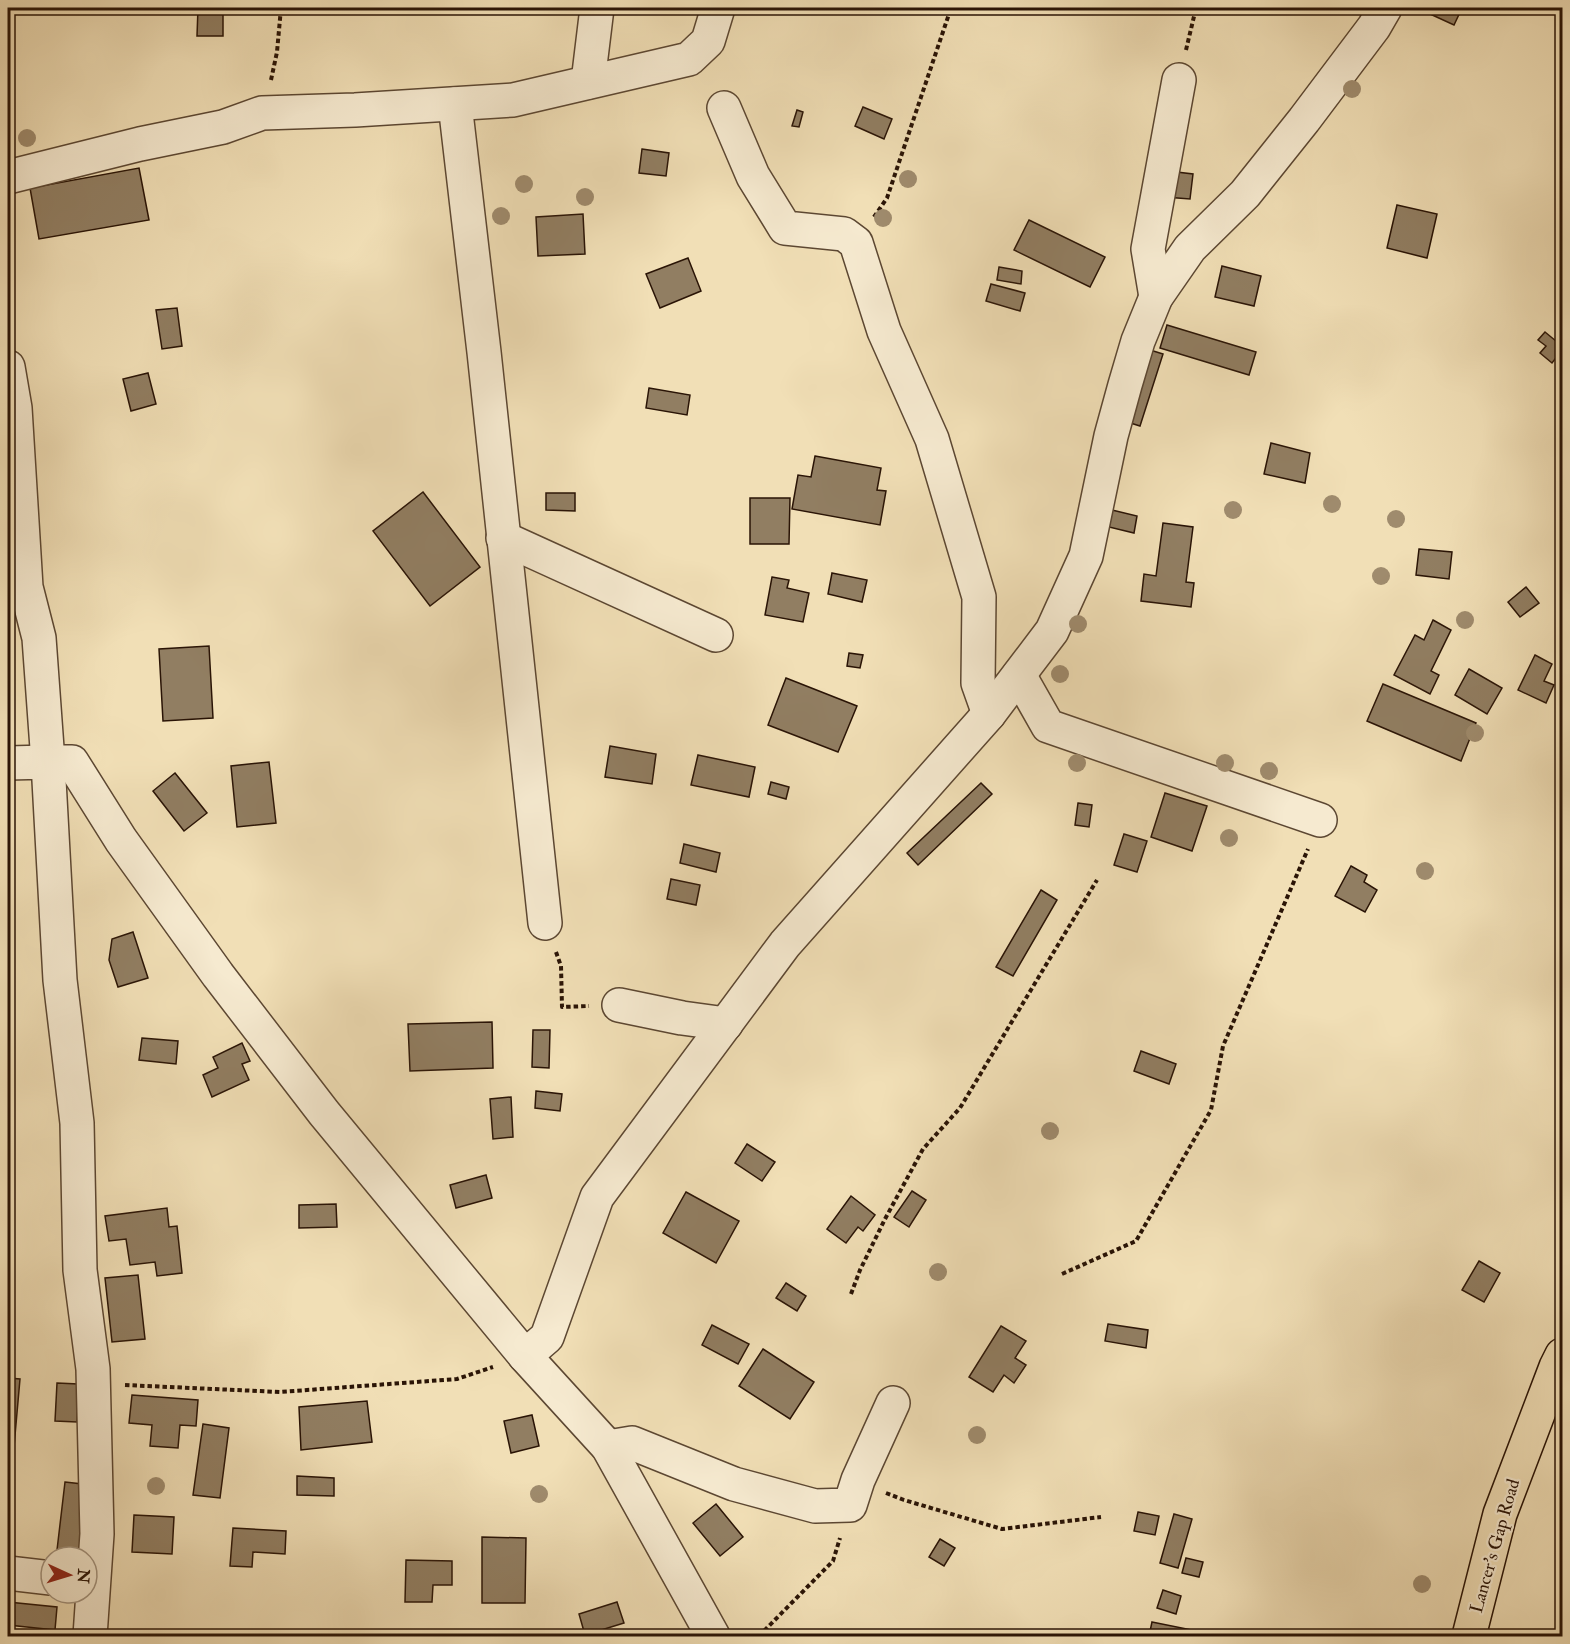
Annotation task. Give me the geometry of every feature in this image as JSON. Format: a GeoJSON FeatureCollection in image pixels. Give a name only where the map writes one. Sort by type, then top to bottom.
{"type":"FeatureCollection","features":[{"type":"Feature","properties":{"kind":"main road","name":"Lancer's Gap Road"},"geometry":{"type":"LineString","coordinates":[[1469,1636],[1500,1514],[1556,1367],[1563,1355]]}},
{"type":"Feature","properties":{"kind":"street"},"geometry":{"type":"LineString","coordinates":[[588,82],[597,8]]}},
{"type":"Feature","properties":{"kind":"street"},"geometry":{"type":"LineString","coordinates":[[8,177],[140,144],[223,127],[262,113],[513,100],[689,59],[708,41],[718,8]]}},
{"type":"Feature","properties":{"kind":"street"},"geometry":{"type":"LineString","coordinates":[[525,1356],[547,1337],[597,1197],[785,944],[989,714],[1053,631],[1086,556],[1125,385],[1138,341],[1156,297],[1190,248],[1245,194],[1304,120],[1374,27],[1385,8]]}},
{"type":"Feature","properties":{"kind":"street"},"geometry":{"type":"LineString","coordinates":[[1156,297],[1148,249],[1179,80]]}},
{"type":"Feature","properties":{"kind":"street"},"geometry":{"type":"LineString","coordinates":[[455,104],[545,923]]}},
{"type":"Feature","properties":{"kind":"street"},"geometry":{"type":"LineString","coordinates":[[724,108],[753,176],[785,228],[844,234],[856,243],[884,331],[932,439],[979,597],[978,683],[989,714]]}},
{"type":"Feature","properties":{"kind":"street"},"geometry":{"type":"LineString","coordinates":[[8,367],[15,408],[26,587],[39,638],[60,980],[77,1123],[80,1270],[93,1384],[96,1545]]}},
{"type":"Feature","properties":{"kind":"street"},"geometry":{"type":"LineString","coordinates":[[503,538],[716,635]]}},
{"type":"Feature","properties":{"kind":"street"},"geometry":{"type":"LineString","coordinates":[[1019,675],[1048,726]]}},
{"type":"Feature","properties":{"kind":"street"},"geometry":{"type":"LineString","coordinates":[[989,714],[1048,726],[1320,820]]}},
{"type":"Feature","properties":{"kind":"street"},"geometry":{"type":"LineString","coordinates":[[8,763],[72,762],[121,840],[225,984],[324,1113],[525,1356],[608,1447],[713,1636]]}},
{"type":"Feature","properties":{"kind":"street"},"geometry":{"type":"LineString","coordinates":[[619,1005],[726,1024]]}},
{"type":"Feature","properties":{"kind":"street"},"geometry":{"type":"LineString","coordinates":[[608,1447],[632,1443],[734,1484],[815,1506],[854,1493],[893,1402]]}},
{"type":"Feature","properties":{"kind":"street"},"geometry":{"type":"LineString","coordinates":[[8,1573],[39,1577]]}},
{"type":"Feature","properties":{"kind":"street"},"geometry":{"type":"LineString","coordinates":[[90,1636],[91,1605]]}},
{"type":"Feature","properties":{"kind":"path"},"geometry":{"type":"LineString","coordinates":[[262,113],[278,52],[281,8]]}},
{"type":"Feature","properties":{"kind":"path"},"geometry":{"type":"LineString","coordinates":[[856,243],[887,198],[951,8]]}},
{"type":"Feature","properties":{"kind":"path"},"geometry":{"type":"LineString","coordinates":[[1179,80],[1196,8]]}},
{"type":"Feature","properties":{"kind":"path"},"geometry":{"type":"LineString","coordinates":[[1062,1274],[1136,1241],[1194,1140],[1211,1110],[1224,1046],[1320,820]]}},
{"type":"Feature","properties":{"kind":"path"},"geometry":{"type":"LineString","coordinates":[[851,1294],[860,1270],[885,1220],[924,1149],[960,1108],[1097,880]]}},
{"type":"Feature","properties":{"kind":"path"},"geometry":{"type":"LineString","coordinates":[[545,923],[561,966],[562,1007],[619,1005]]}},
{"type":"Feature","properties":{"kind":"path"},"geometry":{"type":"LineString","coordinates":[[93,1384],[280,1392],[457,1379],[525,1356]]}},
{"type":"Feature","properties":{"kind":"path"},"geometry":{"type":"LineString","coordinates":[[759,1636],[833,1561],[854,1493],[904,1500],[1002,1528],[1101,1517]]}},
{"type":"Feature","properties":{"kind":"building"},"geometry":{"type":"Polygon","coordinates":[[[198,8],[223,8],[223,36],[197,36],[198,8]]]}},
{"type":"Feature","properties":{"kind":"building"},"geometry":{"type":"Polygon","coordinates":[[[831,8],[852,8],[850,14],[831,8]]]}},
{"type":"Feature","properties":{"kind":"building"},"geometry":{"type":"Polygon","coordinates":[[[1417,8],[1462,8],[1454,25],[1417,8]]]}},
{"type":"Feature","properties":{"kind":"building"},"geometry":{"type":"Polygon","coordinates":[[[863,107],[892,119],[884,139],[855,126],[863,107]]]}},
{"type":"Feature","properties":{"kind":"building"},"geometry":{"type":"Polygon","coordinates":[[[797,110],[803,112],[799,127],[792,126],[797,110]]]}},
{"type":"Feature","properties":{"kind":"building"},"geometry":{"type":"Polygon","coordinates":[[[642,149],[669,153],[666,176],[639,173],[642,149]]]}},
{"type":"Feature","properties":{"kind":"building"},"geometry":{"type":"Polygon","coordinates":[[[139,168],[149,220],[39,239],[30,188],[139,168]]]}},
{"type":"Feature","properties":{"kind":"building"},"geometry":{"type":"Polygon","coordinates":[[[1168,171],[1193,174],[1190,199],[1165,197],[1168,171]]]}},
{"type":"Feature","properties":{"kind":"building"},"geometry":{"type":"Polygon","coordinates":[[[1397,205],[1437,214],[1427,258],[1387,248],[1397,205]]]}},
{"type":"Feature","properties":{"kind":"building"},"geometry":{"type":"Polygon","coordinates":[[[583,214],[585,254],[538,256],[536,217],[583,214]]]}},
{"type":"Feature","properties":{"kind":"building"},"geometry":{"type":"Polygon","coordinates":[[[1029,220],[1105,257],[1090,287],[1014,250],[1029,220]]]}},
{"type":"Feature","properties":{"kind":"building"},"geometry":{"type":"Polygon","coordinates":[[[688,258],[701,291],[660,308],[646,274],[688,258]]]}},
{"type":"Feature","properties":{"kind":"building"},"geometry":{"type":"Polygon","coordinates":[[[1222,266],[1261,276],[1254,306],[1215,297],[1222,266]]]}},
{"type":"Feature","properties":{"kind":"building"},"geometry":{"type":"Polygon","coordinates":[[[999,267],[1022,271],[1021,284],[997,280],[999,267]]]}},
{"type":"Feature","properties":{"kind":"building"},"geometry":{"type":"Polygon","coordinates":[[[991,284],[1025,293],[1020,311],[986,301],[991,284]]]}},
{"type":"Feature","properties":{"kind":"building"},"geometry":{"type":"Polygon","coordinates":[[[177,308],[182,346],[162,349],[156,310],[177,308]]]}},
{"type":"Feature","properties":{"kind":"building"},"geometry":{"type":"Polygon","coordinates":[[[1167,325],[1256,352],[1249,375],[1160,348],[1167,325]]]}},
{"type":"Feature","properties":{"kind":"building"},"geometry":{"type":"Polygon","coordinates":[[[1545,332],[1562,346],[1562,350],[1552,363],[1540,353],[1546,346],[1538,340],[1545,332]]]}},
{"type":"Feature","properties":{"kind":"building"},"geometry":{"type":"Polygon","coordinates":[[[1147,349],[1163,354],[1140,426],[1124,421],[1147,349]]]}},
{"type":"Feature","properties":{"kind":"building"},"geometry":{"type":"Polygon","coordinates":[[[148,373],[156,404],[131,411],[123,379],[148,373]]]}},
{"type":"Feature","properties":{"kind":"building"},"geometry":{"type":"Polygon","coordinates":[[[649,388],[690,395],[687,415],[646,408],[649,388]]]}},
{"type":"Feature","properties":{"kind":"building"},"geometry":{"type":"Polygon","coordinates":[[[1271,443],[1310,453],[1305,483],[1264,474],[1271,443]]]}},
{"type":"Feature","properties":{"kind":"building"},"geometry":{"type":"Polygon","coordinates":[[[815,456],[881,468],[877,490],[886,491],[880,525],[792,509],[798,475],[811,477],[815,456]]]}},
{"type":"Feature","properties":{"kind":"building"},"geometry":{"type":"Polygon","coordinates":[[[423,492],[480,567],[430,606],[373,531],[423,492]]]}},
{"type":"Feature","properties":{"kind":"building"},"geometry":{"type":"Polygon","coordinates":[[[546,493],[575,493],[575,511],[546,510],[546,493]]]}},
{"type":"Feature","properties":{"kind":"building"},"geometry":{"type":"Polygon","coordinates":[[[750,498],[790,498],[789,544],[750,544],[750,498]]]}},
{"type":"Feature","properties":{"kind":"building"},"geometry":{"type":"Polygon","coordinates":[[[1112,510],[1137,516],[1134,533],[1109,527],[1112,510]]]}},
{"type":"Feature","properties":{"kind":"building"},"geometry":{"type":"Polygon","coordinates":[[[1163,523],[1193,527],[1186,582],[1194,583],[1191,607],[1141,601],[1144,574],[1156,576],[1163,523]]]}},
{"type":"Feature","properties":{"kind":"building"},"geometry":{"type":"Polygon","coordinates":[[[1419,549],[1452,552],[1449,579],[1416,575],[1419,549]]]}},
{"type":"Feature","properties":{"kind":"building"},"geometry":{"type":"Polygon","coordinates":[[[832,573],[867,580],[862,602],[828,594],[832,573]]]}},
{"type":"Feature","properties":{"kind":"building"},"geometry":{"type":"Polygon","coordinates":[[[772,577],[789,580],[787,588],[809,593],[803,622],[765,615],[772,577]]]}},
{"type":"Feature","properties":{"kind":"building"},"geometry":{"type":"Polygon","coordinates":[[[1526,587],[1539,603],[1520,617],[1508,602],[1526,587]]]}},
{"type":"Feature","properties":{"kind":"building"},"geometry":{"type":"Polygon","coordinates":[[[1433,620],[1451,630],[1431,671],[1439,675],[1430,694],[1394,675],[1415,635],[1424,640],[1433,620]]]}},
{"type":"Feature","properties":{"kind":"building"},"geometry":{"type":"Polygon","coordinates":[[[209,646],[213,718],[163,721],[159,649],[209,646]]]}},
{"type":"Feature","properties":{"kind":"building"},"geometry":{"type":"Polygon","coordinates":[[[849,653],[863,655],[860,668],[847,666],[849,653]]]}},
{"type":"Feature","properties":{"kind":"building"},"geometry":{"type":"Polygon","coordinates":[[[1535,655],[1552,664],[1544,681],[1554,685],[1546,703],[1518,690],[1535,655]]]}},
{"type":"Feature","properties":{"kind":"building"},"geometry":{"type":"Polygon","coordinates":[[[1469,669],[1502,688],[1487,714],[1455,695],[1469,669]]]}},
{"type":"Feature","properties":{"kind":"building"},"geometry":{"type":"Polygon","coordinates":[[[786,678],[857,706],[838,752],[768,725],[786,678]]]}},
{"type":"Feature","properties":{"kind":"building"},"geometry":{"type":"Polygon","coordinates":[[[1383,684],[1476,723],[1461,761],[1367,721],[1383,684]]]}},
{"type":"Feature","properties":{"kind":"building"},"geometry":{"type":"Polygon","coordinates":[[[610,746],[656,754],[652,784],[605,777],[610,746]]]}},
{"type":"Feature","properties":{"kind":"building"},"geometry":{"type":"Polygon","coordinates":[[[698,755],[755,767],[749,797],[691,785],[698,755]]]}},
{"type":"Feature","properties":{"kind":"building"},"geometry":{"type":"Polygon","coordinates":[[[269,762],[276,823],[237,827],[231,766],[269,762]]]}},
{"type":"Feature","properties":{"kind":"building"},"geometry":{"type":"Polygon","coordinates":[[[175,773],[207,813],[184,831],[153,791],[175,773]]]}},
{"type":"Feature","properties":{"kind":"building"},"geometry":{"type":"Polygon","coordinates":[[[771,782],[789,787],[786,799],[768,794],[771,782]]]}},
{"type":"Feature","properties":{"kind":"building"},"geometry":{"type":"Polygon","coordinates":[[[981,783],[992,794],[918,865],[907,853],[981,783]]]}},
{"type":"Feature","properties":{"kind":"building"},"geometry":{"type":"Polygon","coordinates":[[[1165,793],[1207,806],[1192,851],[1151,837],[1165,793]]]}},
{"type":"Feature","properties":{"kind":"building"},"geometry":{"type":"Polygon","coordinates":[[[1078,803],[1092,805],[1089,827],[1075,825],[1078,803]]]}},
{"type":"Feature","properties":{"kind":"building"},"geometry":{"type":"Polygon","coordinates":[[[1124,834],[1147,841],[1137,872],[1114,865],[1124,834]]]}},
{"type":"Feature","properties":{"kind":"building"},"geometry":{"type":"Polygon","coordinates":[[[684,844],[720,853],[716,872],[680,863],[684,844]]]}},
{"type":"Feature","properties":{"kind":"building"},"geometry":{"type":"Polygon","coordinates":[[[1351,866],[1367,875],[1364,882],[1377,890],[1365,912],[1335,896],[1351,866]]]}},
{"type":"Feature","properties":{"kind":"building"},"geometry":{"type":"Polygon","coordinates":[[[671,879],[700,885],[696,905],[667,899],[671,879]]]}},
{"type":"Feature","properties":{"kind":"building"},"geometry":{"type":"Polygon","coordinates":[[[1041,890],[1057,900],[1013,976],[996,967],[1041,890]]]}},
{"type":"Feature","properties":{"kind":"building"},"geometry":{"type":"Polygon","coordinates":[[[133,932],[148,978],[118,987],[109,960],[112,939],[133,932]]]}},
{"type":"Feature","properties":{"kind":"building"},"geometry":{"type":"Polygon","coordinates":[[[492,1022],[493,1068],[410,1071],[408,1024],[492,1022]]]}},
{"type":"Feature","properties":{"kind":"building"},"geometry":{"type":"Polygon","coordinates":[[[533,1030],[550,1030],[549,1068],[532,1067],[533,1030]]]}},
{"type":"Feature","properties":{"kind":"building"},"geometry":{"type":"Polygon","coordinates":[[[142,1038],[178,1041],[176,1064],[139,1060],[142,1038]]]}},
{"type":"Feature","properties":{"kind":"building"},"geometry":{"type":"Polygon","coordinates":[[[242,1043],[250,1061],[242,1064],[249,1080],[212,1097],[203,1075],[218,1068],[213,1057],[242,1043]]]}},
{"type":"Feature","properties":{"kind":"building"},"geometry":{"type":"Polygon","coordinates":[[[1141,1051],[1176,1064],[1169,1084],[1134,1071],[1141,1051]]]}},
{"type":"Feature","properties":{"kind":"building"},"geometry":{"type":"Polygon","coordinates":[[[536,1091],[562,1094],[560,1111],[535,1108],[536,1091]]]}},
{"type":"Feature","properties":{"kind":"building"},"geometry":{"type":"Polygon","coordinates":[[[511,1097],[513,1137],[493,1139],[490,1099],[511,1097]]]}},
{"type":"Feature","properties":{"kind":"building"},"geometry":{"type":"Polygon","coordinates":[[[747,1144],[775,1162],[762,1181],[735,1163],[747,1144]]]}},
{"type":"Feature","properties":{"kind":"building"},"geometry":{"type":"Polygon","coordinates":[[[486,1175],[492,1198],[456,1208],[450,1185],[486,1175]]]}},
{"type":"Feature","properties":{"kind":"building"},"geometry":{"type":"Polygon","coordinates":[[[912,1191],[926,1200],[909,1227],[894,1217],[912,1191]]]}},
{"type":"Feature","properties":{"kind":"building"},"geometry":{"type":"Polygon","coordinates":[[[686,1192],[739,1221],[716,1263],[663,1233],[686,1192]]]}},
{"type":"Feature","properties":{"kind":"building"},"geometry":{"type":"Polygon","coordinates":[[[851,1196],[875,1215],[863,1231],[858,1227],[846,1243],[827,1229],[851,1196]]]}},
{"type":"Feature","properties":{"kind":"building"},"geometry":{"type":"Polygon","coordinates":[[[336,1204],[337,1227],[299,1228],[299,1205],[336,1204]]]}},
{"type":"Feature","properties":{"kind":"building"},"geometry":{"type":"Polygon","coordinates":[[[167,1208],[169,1227],[177,1226],[182,1273],[157,1276],[155,1262],[130,1265],[126,1239],[109,1241],[105,1216],[167,1208]]]}},
{"type":"Feature","properties":{"kind":"building"},"geometry":{"type":"Polygon","coordinates":[[[1479,1261],[1500,1273],[1484,1302],[1462,1290],[1479,1261]]]}},
{"type":"Feature","properties":{"kind":"building"},"geometry":{"type":"Polygon","coordinates":[[[138,1275],[145,1339],[112,1342],[105,1278],[138,1275]]]}},
{"type":"Feature","properties":{"kind":"building"},"geometry":{"type":"Polygon","coordinates":[[[786,1283],[806,1296],[797,1311],[776,1298],[786,1283]]]}},
{"type":"Feature","properties":{"kind":"building"},"geometry":{"type":"Polygon","coordinates":[[[1108,1324],[1148,1330],[1146,1348],[1105,1341],[1108,1324]]]}},
{"type":"Feature","properties":{"kind":"building"},"geometry":{"type":"Polygon","coordinates":[[[712,1325],[749,1344],[738,1364],[702,1345],[712,1325]]]}},
{"type":"Feature","properties":{"kind":"building"},"geometry":{"type":"Polygon","coordinates":[[[1001,1326],[1026,1341],[1015,1358],[1026,1365],[1014,1383],[1004,1375],[993,1392],[969,1377],[1001,1326]]]}},
{"type":"Feature","properties":{"kind":"building"},"geometry":{"type":"Polygon","coordinates":[[[763,1349],[814,1382],[790,1419],[739,1386],[763,1349]]]}},
{"type":"Feature","properties":{"kind":"building"},"geometry":{"type":"Polygon","coordinates":[[[8,1378],[20,1379],[13,1458],[8,1458],[8,1378]]]}},
{"type":"Feature","properties":{"kind":"building"},"geometry":{"type":"Polygon","coordinates":[[[57,1383],[78,1384],[77,1422],[55,1421],[57,1383]]]}},
{"type":"Feature","properties":{"kind":"building"},"geometry":{"type":"Polygon","coordinates":[[[132,1395],[198,1400],[196,1426],[180,1425],[178,1448],[150,1446],[152,1425],[129,1423],[132,1395]]]}},
{"type":"Feature","properties":{"kind":"building"},"geometry":{"type":"Polygon","coordinates":[[[367,1401],[372,1442],[301,1450],[299,1407],[367,1401]]]}},
{"type":"Feature","properties":{"kind":"building"},"geometry":{"type":"Polygon","coordinates":[[[532,1415],[539,1446],[511,1453],[504,1421],[532,1415]]]}},
{"type":"Feature","properties":{"kind":"building"},"geometry":{"type":"Polygon","coordinates":[[[203,1424],[229,1428],[220,1498],[193,1495],[203,1424]]]}},
{"type":"Feature","properties":{"kind":"building"},"geometry":{"type":"Polygon","coordinates":[[[297,1476],[334,1478],[334,1496],[297,1495],[297,1476]]]}},
{"type":"Feature","properties":{"kind":"building"},"geometry":{"type":"Polygon","coordinates":[[[65,1482],[91,1485],[83,1545],[58,1545],[65,1482]]]}},
{"type":"Feature","properties":{"kind":"building"},"geometry":{"type":"Polygon","coordinates":[[[716,1504],[743,1537],[720,1556],[693,1523],[716,1504]]]}},
{"type":"Feature","properties":{"kind":"building"},"geometry":{"type":"Polygon","coordinates":[[[1138,1512],[1159,1516],[1155,1535],[1134,1531],[1138,1512]]]}},
{"type":"Feature","properties":{"kind":"building"},"geometry":{"type":"Polygon","coordinates":[[[1174,1514],[1192,1519],[1178,1568],[1160,1563],[1174,1514]]]}},
{"type":"Feature","properties":{"kind":"building"},"geometry":{"type":"Polygon","coordinates":[[[134,1515],[174,1517],[172,1554],[132,1552],[134,1515]]]}},
{"type":"Feature","properties":{"kind":"building"},"geometry":{"type":"Polygon","coordinates":[[[233,1528],[286,1531],[285,1554],[253,1552],[252,1567],[230,1566],[233,1528]]]}},
{"type":"Feature","properties":{"kind":"building"},"geometry":{"type":"Polygon","coordinates":[[[482,1537],[526,1538],[525,1603],[482,1603],[482,1537]]]}},
{"type":"Feature","properties":{"kind":"building"},"geometry":{"type":"Polygon","coordinates":[[[940,1539],[955,1548],[944,1566],[929,1557],[940,1539]]]}},
{"type":"Feature","properties":{"kind":"building"},"geometry":{"type":"Polygon","coordinates":[[[1186,1558],[1203,1562],[1199,1577],[1182,1573],[1186,1558]]]}},
{"type":"Feature","properties":{"kind":"building"},"geometry":{"type":"Polygon","coordinates":[[[406,1560],[452,1561],[452,1585],[433,1585],[432,1602],[405,1602],[406,1560]]]}},
{"type":"Feature","properties":{"kind":"building"},"geometry":{"type":"Polygon","coordinates":[[[1163,1590],[1181,1596],[1176,1614],[1157,1608],[1163,1590]]]}},
{"type":"Feature","properties":{"kind":"building"},"geometry":{"type":"Polygon","coordinates":[[[8,1602],[57,1607],[55,1630],[8,1625],[8,1602]]]}},
{"type":"Feature","properties":{"kind":"building"},"geometry":{"type":"Polygon","coordinates":[[[617,1602],[624,1623],[585,1635],[579,1614],[617,1602]]]}},
{"type":"Feature","properties":{"kind":"building"},"geometry":{"type":"Polygon","coordinates":[[[1152,1622],[1192,1630],[1191,1636],[1149,1636],[1152,1622]]]}},
{"type":"Feature","properties":{"kind":"building"},"geometry":{"type":"Polygon","coordinates":[[[987,1630],[1011,1636],[985,1636],[987,1630]]]}}]}
